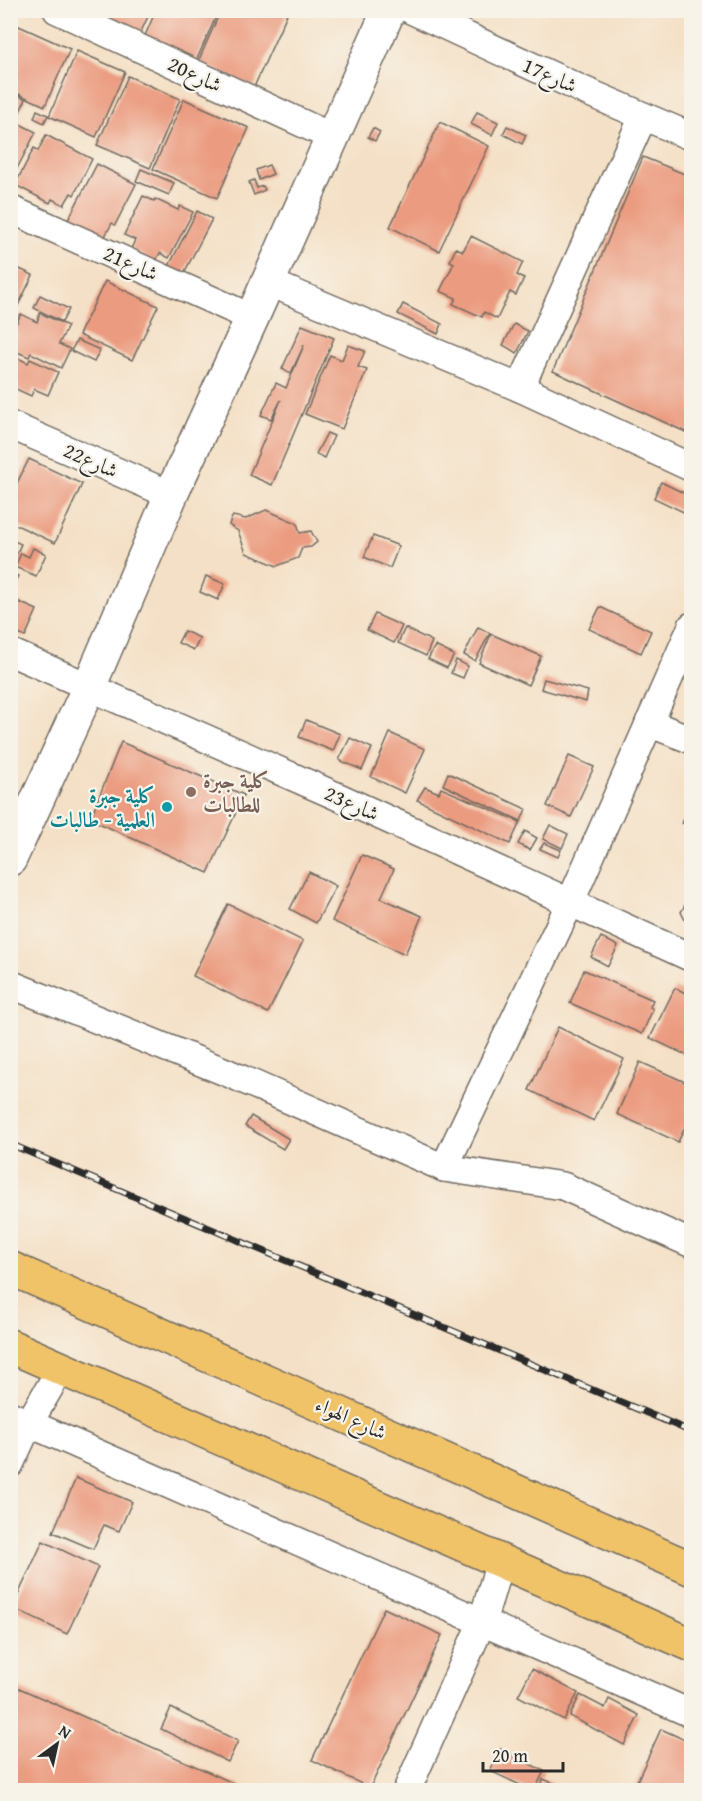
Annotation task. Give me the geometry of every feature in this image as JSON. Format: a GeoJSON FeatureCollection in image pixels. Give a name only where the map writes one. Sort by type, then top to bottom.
{"type":"FeatureCollection","features":[{"type":"Feature","properties":{"kind":"highway","name":"شارع الهواء"},"geometry":{"type":"LineString","coordinates":[[10,1268],[692,1569]]}},
{"type":"Feature","properties":{"kind":"highway"},"geometry":{"type":"LineString","coordinates":[[10,1346],[692,1646]]}},
{"type":"Feature","properties":{"kind":"street","name":"شارع20"},"geometry":{"type":"LineString","coordinates":[[57,10],[332,137]]}},
{"type":"Feature","properties":{"kind":"street"},"geometry":{"type":"LineString","coordinates":[[10,859],[89,687],[171,495],[389,10]]}},
{"type":"Feature","properties":{"kind":"street","name":"شارع17"},"geometry":{"type":"LineString","coordinates":[[411,10],[643,117],[692,137]]}},
{"type":"Feature","properties":{"kind":"street"},"geometry":{"type":"LineString","coordinates":[[520,388],[643,117]]}},
{"type":"Feature","properties":{"kind":"street","name":"شارع21"},"geometry":{"type":"LineString","coordinates":[[10,209],[252,318]]}},
{"type":"Feature","properties":{"kind":"street"},"geometry":{"type":"LineString","coordinates":[[268,282],[520,388],[692,468]]}},
{"type":"Feature","properties":{"kind":"street","name":"شارع22"},"geometry":{"type":"LineString","coordinates":[[10,425],[171,495]]}},
{"type":"Feature","properties":{"kind":"street"},"geometry":{"type":"LineString","coordinates":[[444,1168],[570,903],[692,626]]}},
{"type":"Feature","properties":{"kind":"street","name":"شارع23"},"geometry":{"type":"LineString","coordinates":[[10,652],[341,798],[692,958]]}},
{"type":"Feature","properties":{"kind":"street"},"geometry":{"type":"LineString","coordinates":[[649,723],[692,740]]}},
{"type":"Feature","properties":{"kind":"street"},"geometry":{"type":"LineString","coordinates":[[10,984],[228,1073],[444,1168],[563,1186],[692,1244]]}},
{"type":"Feature","properties":{"kind":"street"},"geometry":{"type":"LineString","coordinates":[[10,1464],[20,1419],[61,1368]]}},
{"type":"Feature","properties":{"kind":"street"},"geometry":{"type":"LineString","coordinates":[[20,1419],[692,1714]]}},
{"type":"Feature","properties":{"kind":"street"},"geometry":{"type":"LineString","coordinates":[[407,1791],[482,1622],[500,1562]]}},
{"type":"Feature","properties":{"kind":"building"},"geometry":{"type":"Polygon","coordinates":[[[88,10],[151,10],[139,36],[88,10]]]}},
{"type":"Feature","properties":{"kind":"building"},"geometry":{"type":"Polygon","coordinates":[[[156,10],[219,10],[196,61],[144,38],[156,10]]]}},
{"type":"Feature","properties":{"kind":"building"},"geometry":{"type":"Polygon","coordinates":[[[221,10],[279,10],[287,14],[254,87],[198,62],[221,10]]]}},
{"type":"Feature","properties":{"kind":"building"},"geometry":{"type":"Polygon","coordinates":[[[10,22],[70,49],[45,106],[10,90],[10,22]]]}},
{"type":"Feature","properties":{"kind":"building"},"geometry":{"type":"Polygon","coordinates":[[[77,51],[125,72],[96,137],[49,116],[77,51]]]}},
{"type":"Feature","properties":{"kind":"building"},"geometry":{"type":"Polygon","coordinates":[[[128,76],[180,99],[150,168],[97,145],[128,76]]]}},
{"type":"Feature","properties":{"kind":"building"},"geometry":{"type":"Polygon","coordinates":[[[10,92],[26,99],[18,115],[10,111],[10,92]]]}},
{"type":"Feature","properties":{"kind":"building"},"geometry":{"type":"Polygon","coordinates":[[[184,99],[249,128],[217,198],[153,169],[184,99]]]}},
{"type":"Feature","properties":{"kind":"building"},"geometry":{"type":"Polygon","coordinates":[[[37,110],[48,115],[44,123],[34,118],[37,110]]]}},
{"type":"Feature","properties":{"kind":"building"},"geometry":{"type":"Polygon","coordinates":[[[477,112],[498,122],[492,135],[471,124],[477,112]]]}},
{"type":"Feature","properties":{"kind":"building"},"geometry":{"type":"Polygon","coordinates":[[[10,119],[36,132],[10,182],[10,119]]]}},
{"type":"Feature","properties":{"kind":"building"},"geometry":{"type":"Polygon","coordinates":[[[440,122],[489,146],[439,251],[390,227],[440,122]]]}},
{"type":"Feature","properties":{"kind":"building"},"geometry":{"type":"Polygon","coordinates":[[[507,126],[526,135],[522,144],[503,134],[507,126]]]}},
{"type":"Feature","properties":{"kind":"building"},"geometry":{"type":"Polygon","coordinates":[[[373,128],[380,132],[375,141],[368,137],[373,128]]]}},
{"type":"Feature","properties":{"kind":"building"},"geometry":{"type":"Polygon","coordinates":[[[46,135],[92,159],[74,195],[71,193],[64,205],[52,199],[50,203],[15,185],[34,148],[38,151],[46,135]]]}},
{"type":"Feature","properties":{"kind":"building"},"geometry":{"type":"Polygon","coordinates":[[[643,157],[692,177],[692,435],[553,371],[643,157]]]}},
{"type":"Feature","properties":{"kind":"building"},"geometry":{"type":"Polygon","coordinates":[[[97,164],[136,184],[115,225],[112,223],[103,240],[67,222],[97,164]]]}},
{"type":"Feature","properties":{"kind":"building"},"geometry":{"type":"Polygon","coordinates":[[[269,165],[273,174],[259,180],[256,170],[269,165]]]}},
{"type":"Feature","properties":{"kind":"building"},"geometry":{"type":"Polygon","coordinates":[[[141,169],[174,183],[169,195],[136,181],[141,169]]]}},
{"type":"Feature","properties":{"kind":"building"},"geometry":{"type":"Polygon","coordinates":[[[254,180],[257,188],[263,186],[265,190],[254,195],[249,182],[254,180]]]}},
{"type":"Feature","properties":{"kind":"building"},"geometry":{"type":"Polygon","coordinates":[[[143,196],[178,210],[180,206],[193,212],[169,258],[160,253],[155,262],[131,249],[135,240],[124,235],[143,196]]]}},
{"type":"Feature","properties":{"kind":"building"},"geometry":{"type":"Polygon","coordinates":[[[197,211],[212,219],[183,275],[168,268],[197,211]]]}},
{"type":"Feature","properties":{"kind":"building"},"geometry":{"type":"Polygon","coordinates":[[[471,236],[523,262],[517,275],[524,278],[516,295],[510,292],[497,319],[484,312],[482,317],[453,304],[456,298],[440,291],[454,263],[450,261],[456,248],[463,251],[471,236]]]}},
{"type":"Feature","properties":{"kind":"building"},"geometry":{"type":"Polygon","coordinates":[[[10,256],[14,258],[11,265],[33,275],[14,314],[18,315],[13,325],[10,324],[10,256]]]}},
{"type":"Feature","properties":{"kind":"building"},"geometry":{"type":"Polygon","coordinates":[[[105,281],[158,306],[132,360],[79,335],[105,281]]]}},
{"type":"Feature","properties":{"kind":"building"},"geometry":{"type":"Polygon","coordinates":[[[40,295],[69,309],[62,322],[34,308],[40,295]]]}},
{"type":"Feature","properties":{"kind":"building"},"geometry":{"type":"Polygon","coordinates":[[[403,304],[442,324],[438,334],[398,314],[403,304]]]}},
{"type":"Feature","properties":{"kind":"building"},"geometry":{"type":"Polygon","coordinates":[[[40,313],[68,326],[59,344],[70,349],[61,368],[31,353],[29,357],[10,349],[10,336],[21,314],[37,322],[40,313]]]}},
{"type":"Feature","properties":{"kind":"building"},"geometry":{"type":"Polygon","coordinates":[[[514,324],[528,331],[517,353],[503,345],[514,324]]]}},
{"type":"Feature","properties":{"kind":"building"},"geometry":{"type":"Polygon","coordinates":[[[302,325],[334,338],[272,485],[249,475],[281,400],[271,419],[261,415],[276,383],[286,388],[304,345],[291,373],[282,369],[302,325]]]}},
{"type":"Feature","properties":{"kind":"building"},"geometry":{"type":"Polygon","coordinates":[[[77,340],[100,350],[94,362],[71,351],[77,340]]]}},
{"type":"Feature","properties":{"kind":"building"},"geometry":{"type":"Polygon","coordinates":[[[348,345],[365,351],[358,367],[367,370],[342,429],[305,414],[330,355],[342,360],[348,345]]]}},
{"type":"Feature","properties":{"kind":"building"},"geometry":{"type":"Polygon","coordinates":[[[10,354],[28,363],[30,359],[58,372],[48,395],[34,389],[31,396],[14,388],[13,391],[10,390],[10,354]]]}},
{"type":"Feature","properties":{"kind":"building"},"geometry":{"type":"Polygon","coordinates":[[[327,433],[334,436],[324,458],[316,454],[327,433]]]}},
{"type":"Feature","properties":{"kind":"building"},"geometry":{"type":"Polygon","coordinates":[[[29,459],[82,484],[55,543],[10,522],[10,497],[29,459]]]}},
{"type":"Feature","properties":{"kind":"building"},"geometry":{"type":"Polygon","coordinates":[[[661,482],[692,497],[692,516],[654,498],[661,482]]]}},
{"type":"Feature","properties":{"kind":"building"},"geometry":{"type":"Polygon","coordinates":[[[266,510],[297,523],[300,533],[311,531],[317,542],[311,547],[302,548],[298,558],[277,566],[246,553],[238,531],[229,525],[231,519],[233,516],[246,519],[266,510]]]}},
{"type":"Feature","properties":{"kind":"building"},"geometry":{"type":"Polygon","coordinates":[[[373,536],[399,546],[390,568],[364,557],[373,536]]]}},
{"type":"Feature","properties":{"kind":"building"},"geometry":{"type":"Polygon","coordinates":[[[10,539],[21,544],[16,555],[10,553],[10,539]]]}},
{"type":"Feature","properties":{"kind":"building"},"geometry":{"type":"Polygon","coordinates":[[[33,548],[46,554],[36,576],[15,567],[21,553],[29,557],[33,548]]]}},
{"type":"Feature","properties":{"kind":"building"},"geometry":{"type":"Polygon","coordinates":[[[10,572],[18,576],[10,591],[10,572]]]}},
{"type":"Feature","properties":{"kind":"building"},"geometry":{"type":"Polygon","coordinates":[[[206,576],[225,584],[218,600],[200,592],[206,576]]]}},
{"type":"Feature","properties":{"kind":"building"},"geometry":{"type":"Polygon","coordinates":[[[10,598],[37,610],[25,637],[10,630],[10,598]]]}},
{"type":"Feature","properties":{"kind":"building"},"geometry":{"type":"Polygon","coordinates":[[[600,607],[651,631],[641,653],[589,629],[600,607]]]}},
{"type":"Feature","properties":{"kind":"building"},"geometry":{"type":"Polygon","coordinates":[[[375,614],[402,626],[394,643],[367,630],[375,614]]]}},
{"type":"Feature","properties":{"kind":"building"},"geometry":{"type":"Polygon","coordinates":[[[478,627],[490,633],[475,661],[464,655],[478,627]]]}},
{"type":"Feature","properties":{"kind":"building"},"geometry":{"type":"Polygon","coordinates":[[[405,628],[432,641],[426,656],[398,643],[405,628]]]}},
{"type":"Feature","properties":{"kind":"building"},"geometry":{"type":"Polygon","coordinates":[[[184,631],[200,638],[194,650],[178,643],[184,631]]]}},
{"type":"Feature","properties":{"kind":"building"},"geometry":{"type":"Polygon","coordinates":[[[491,634],[541,656],[528,685],[479,663],[491,634]]]}},
{"type":"Feature","properties":{"kind":"building"},"geometry":{"type":"Polygon","coordinates":[[[435,646],[454,655],[447,668],[428,659],[435,646]]]}},
{"type":"Feature","properties":{"kind":"building"},"geometry":{"type":"Polygon","coordinates":[[[456,660],[468,666],[463,678],[451,673],[456,660]]]}},
{"type":"Feature","properties":{"kind":"building"},"geometry":{"type":"Polygon","coordinates":[[[544,679],[588,691],[586,702],[541,689],[544,679]]]}},
{"type":"Feature","properties":{"kind":"building"},"geometry":{"type":"Polygon","coordinates":[[[306,720],[340,734],[333,751],[299,737],[306,720]]]}},
{"type":"Feature","properties":{"kind":"building"},"geometry":{"type":"Polygon","coordinates":[[[390,733],[425,749],[405,793],[371,777],[390,733]]]}},
{"type":"Feature","properties":{"kind":"building"},"geometry":{"type":"Polygon","coordinates":[[[350,738],[372,748],[362,770],[339,760],[350,738]]]}},
{"type":"Feature","properties":{"kind":"building","name":"كلية جبرة العلمية - طالبات"},"geometry":{"type":"Polygon","coordinates":[[[121,742],[244,795],[208,873],[90,819],[121,742]]]}},
{"type":"Feature","properties":{"kind":"building"},"geometry":{"type":"Polygon","coordinates":[[[569,756],[594,767],[571,817],[547,806],[569,756]]]}},
{"type":"Feature","properties":{"kind":"building"},"geometry":{"type":"Polygon","coordinates":[[[448,773],[526,809],[521,821],[443,785],[448,773]]]}},
{"type":"Feature","properties":{"kind":"building"},"geometry":{"type":"Polygon","coordinates":[[[425,787],[439,793],[441,788],[520,822],[510,844],[417,800],[425,787]]]}},
{"type":"Feature","properties":{"kind":"building"},"geometry":{"type":"Polygon","coordinates":[[[692,800],[692,827],[682,823],[692,800]]]}},
{"type":"Feature","properties":{"kind":"building"},"geometry":{"type":"Polygon","coordinates":[[[550,825],[568,834],[562,848],[543,839],[550,825]]]}},
{"type":"Feature","properties":{"kind":"building"},"geometry":{"type":"Polygon","coordinates":[[[525,831],[537,838],[530,850],[518,844],[525,831]]]}},
{"type":"Feature","properties":{"kind":"building"},"geometry":{"type":"Polygon","coordinates":[[[544,843],[561,850],[558,857],[540,849],[544,843]]]}},
{"type":"Feature","properties":{"kind":"building"},"geometry":{"type":"Polygon","coordinates":[[[362,855],[394,869],[381,898],[422,916],[405,954],[332,921],[362,855]]]}},
{"type":"Feature","properties":{"kind":"building"},"geometry":{"type":"Polygon","coordinates":[[[309,872],[336,886],[316,923],[290,909],[309,872]]]}},
{"type":"Feature","properties":{"kind":"building"},"geometry":{"type":"Polygon","coordinates":[[[692,893],[692,926],[687,924],[681,912],[692,893]]]}},
{"type":"Feature","properties":{"kind":"building"},"geometry":{"type":"Polygon","coordinates":[[[228,904],[303,941],[268,1013],[193,976],[228,904]]]}},
{"type":"Feature","properties":{"kind":"building"},"geometry":{"type":"Polygon","coordinates":[[[601,937],[618,946],[608,966],[591,957],[601,937]]]}},
{"type":"Feature","properties":{"kind":"building"},"geometry":{"type":"Polygon","coordinates":[[[584,970],[653,1000],[650,1007],[653,1009],[642,1034],[570,1003],[584,970]]]}},
{"type":"Feature","properties":{"kind":"building"},"geometry":{"type":"Polygon","coordinates":[[[675,988],[692,996],[692,1058],[650,1038],[675,988]]]}},
{"type":"Feature","properties":{"kind":"building"},"geometry":{"type":"Polygon","coordinates":[[[558,1027],[624,1059],[594,1121],[529,1090],[558,1027]]]}},
{"type":"Feature","properties":{"kind":"building"},"geometry":{"type":"Polygon","coordinates":[[[640,1062],[692,1085],[692,1112],[678,1142],[617,1114],[640,1062]]]}},
{"type":"Feature","properties":{"kind":"building"},"geometry":{"type":"Polygon","coordinates":[[[251,1116],[289,1139],[283,1149],[245,1126],[251,1116]]]}},
{"type":"Feature","properties":{"kind":"building"},"geometry":{"type":"Polygon","coordinates":[[[76,1478],[132,1502],[119,1531],[104,1525],[93,1549],[53,1532],[76,1478]]]}},
{"type":"Feature","properties":{"kind":"building"},"geometry":{"type":"Polygon","coordinates":[[[43,1541],[98,1567],[67,1634],[12,1608],[43,1541]]]}},
{"type":"Feature","properties":{"kind":"building"},"geometry":{"type":"Polygon","coordinates":[[[384,1608],[442,1635],[370,1788],[312,1760],[384,1608]]]}},
{"type":"Feature","properties":{"kind":"building"},"geometry":{"type":"Polygon","coordinates":[[[532,1669],[578,1693],[564,1720],[518,1696],[532,1669]]]}},
{"type":"Feature","properties":{"kind":"building"},"geometry":{"type":"Polygon","coordinates":[[[10,1684],[249,1790],[10,1790],[10,1684]]]}},
{"type":"Feature","properties":{"kind":"building"},"geometry":{"type":"Polygon","coordinates":[[[580,1695],[605,1708],[609,1699],[639,1715],[624,1745],[570,1716],[580,1695]]]}},
{"type":"Feature","properties":{"kind":"building"},"geometry":{"type":"Polygon","coordinates":[[[171,1708],[238,1741],[228,1762],[161,1729],[171,1708]]]}},
{"type":"Feature","properties":{"kind":"building"},"geometry":{"type":"Polygon","coordinates":[[[661,1729],[692,1743],[692,1790],[633,1790],[661,1729]]]}},
{"type":"Feature","properties":{"kind":"building"},"geometry":{"type":"Polygon","coordinates":[[[500,1749],[544,1771],[535,1790],[490,1771],[500,1749]]]}},
{"type":"Feature","properties":{"kind":"building"},"geometry":{"type":"Polygon","coordinates":[[[543,1779],[571,1790],[539,1790],[543,1779]]]}},
{"type":"Feature","properties":{"kind":"railway"},"geometry":{"type":"LineString","coordinates":[[10,1144],[692,1432]]}},
{"type":"Feature","properties":{"kind":"place","name":"كلية جبرة للطالبات"},"geometry":{"type":"Point","coordinates":[191,792]}},
{"type":"Feature","properties":{"kind":"place","name":"كلية جبرة العلمية - طالبات"},"geometry":{"type":"Point","coordinates":[167,807]}}]}
